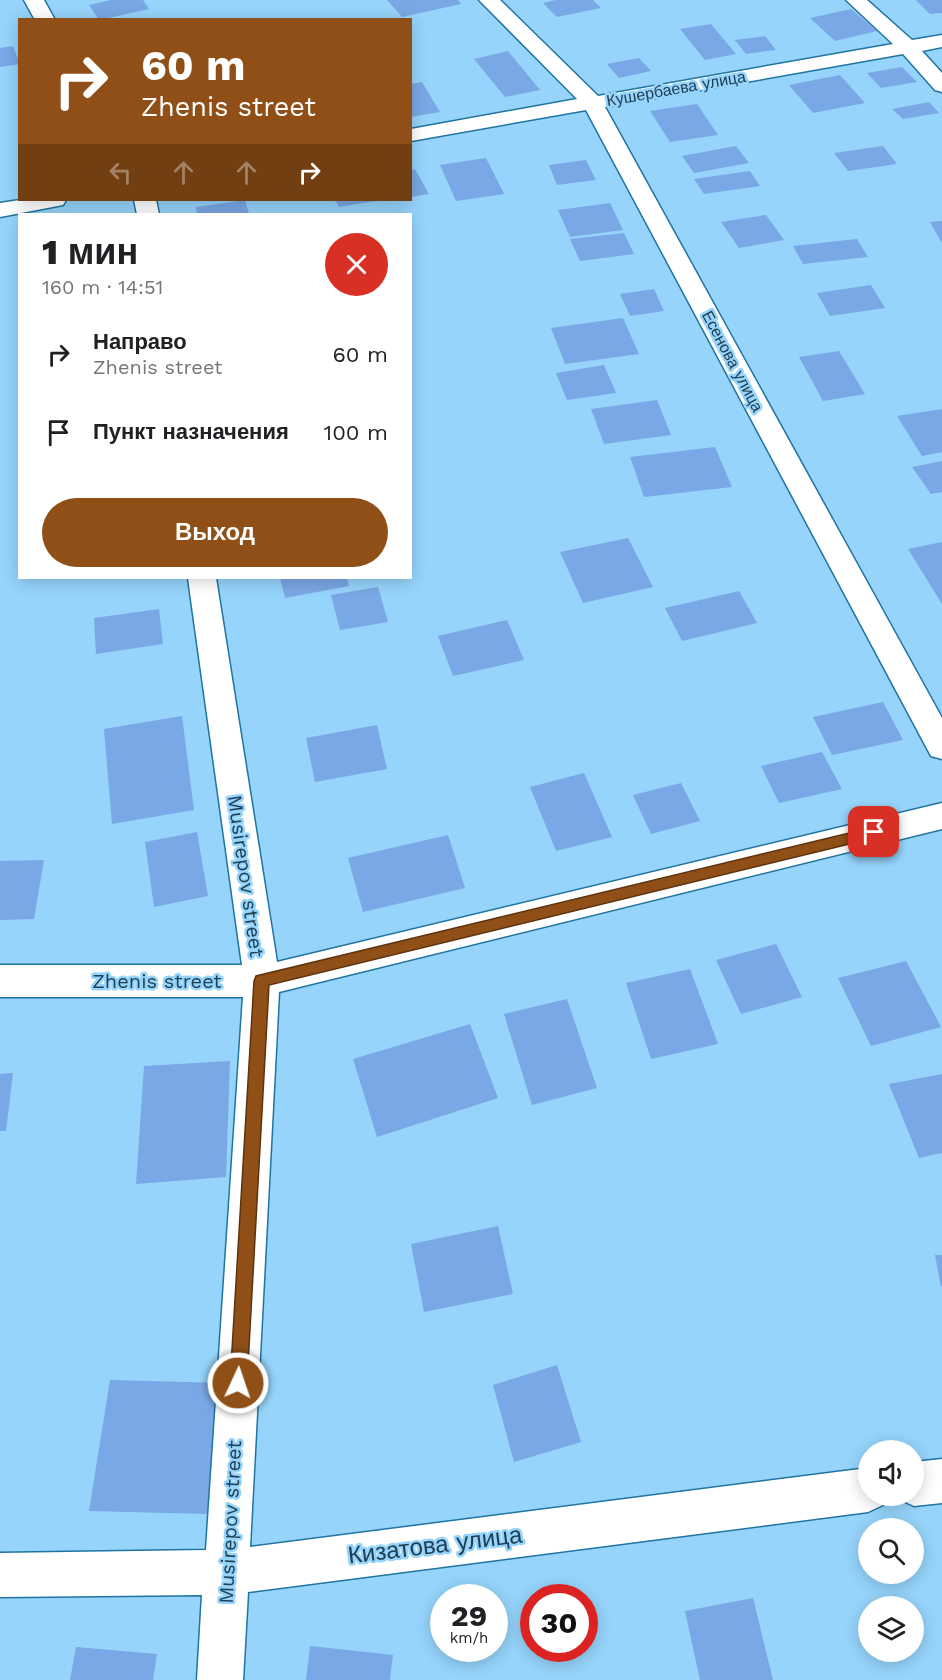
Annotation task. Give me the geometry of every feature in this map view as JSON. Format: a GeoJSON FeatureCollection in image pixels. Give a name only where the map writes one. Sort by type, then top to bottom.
{"type":"FeatureCollection","features":[{"type":"Feature","properties":{"kind":"street"},"geometry":{"type":"LineString","coordinates":[[34,0],[44,18]]}},
{"type":"Feature","properties":{"kind":"street","name":"Есенова улица"},"geometry":{"type":"LineString","coordinates":[[489,0],[592,102],[942,747]]}},
{"type":"Feature","properties":{"kind":"street"},"geometry":{"type":"LineString","coordinates":[[856,0],[908,47],[942,86]]}},
{"type":"Feature","properties":{"kind":"street","name":"Кушербаева улица"},"geometry":{"type":"LineString","coordinates":[[412,135],[942,41]]}},
{"type":"Feature","properties":{"kind":"street"},"geometry":{"type":"LineString","coordinates":[[0,210],[50,201]]}},
{"type":"Feature","properties":{"kind":"street","name":"Musirepov street"},"geometry":{"type":"LineString","coordinates":[[202,579],[262,981],[220,1680]]}},
{"type":"Feature","properties":{"kind":"street","name":"Zhenis street"},"geometry":{"type":"LineString","coordinates":[[0,981],[262,981],[942,816]]}},
{"type":"Feature","properties":{"kind":"street"},"geometry":{"type":"LineString","coordinates":[[924,1483],[942,1481]]}},
{"type":"Feature","properties":{"kind":"street","name":"Кизатова улица"},"geometry":{"type":"LineString","coordinates":[[0,1575],[228,1572],[858,1491]]}},
{"type":"Feature","properties":{"kind":"building"},"geometry":{"type":"Polygon","coordinates":[[[110,0],[143,0],[149,9],[108,18],[98,18],[89,5],[110,0]]]}},
{"type":"Feature","properties":{"kind":"building"},"geometry":{"type":"Polygon","coordinates":[[[387,0],[458,0],[461,4],[402,17],[387,0]]]}},
{"type":"Feature","properties":{"kind":"building"},"geometry":{"type":"Polygon","coordinates":[[[556,0],[593,0],[601,8],[557,17],[543,3],[556,0]]]}},
{"type":"Feature","properties":{"kind":"building"},"geometry":{"type":"Polygon","coordinates":[[[916,0],[942,0],[942,13],[930,14],[916,0]]]}},
{"type":"Feature","properties":{"kind":"building"},"geometry":{"type":"Polygon","coordinates":[[[851,9],[877,31],[835,41],[810,18],[851,9]]]}},
{"type":"Feature","properties":{"kind":"building"},"geometry":{"type":"Polygon","coordinates":[[[711,24],[736,54],[705,60],[680,29],[711,24]]]}},
{"type":"Feature","properties":{"kind":"building"},"geometry":{"type":"Polygon","coordinates":[[[765,36],[776,50],[746,54],[735,40],[765,36]]]}},
{"type":"Feature","properties":{"kind":"building"},"geometry":{"type":"Polygon","coordinates":[[[13,46],[18,64],[0,67],[0,48],[13,46]]]}},
{"type":"Feature","properties":{"kind":"building"},"geometry":{"type":"Polygon","coordinates":[[[508,51],[540,90],[505,97],[474,59],[508,51]]]}},
{"type":"Feature","properties":{"kind":"building"},"geometry":{"type":"Polygon","coordinates":[[[639,58],[651,71],[619,78],[607,64],[639,58]]]}},
{"type":"Feature","properties":{"kind":"building"},"geometry":{"type":"Polygon","coordinates":[[[902,67],[917,82],[881,88],[867,73],[902,67]]]}},
{"type":"Feature","properties":{"kind":"building"},"geometry":{"type":"Polygon","coordinates":[[[840,75],[865,103],[813,113],[789,85],[840,75]]]}},
{"type":"Feature","properties":{"kind":"building"},"geometry":{"type":"Polygon","coordinates":[[[422,82],[440,112],[412,117],[412,84],[422,82]]]}},
{"type":"Feature","properties":{"kind":"building"},"geometry":{"type":"Polygon","coordinates":[[[929,102],[939,113],[903,119],[892,109],[929,102]]]}},
{"type":"Feature","properties":{"kind":"building"},"geometry":{"type":"Polygon","coordinates":[[[697,104],[718,135],[670,142],[650,111],[697,104]]]}},
{"type":"Feature","properties":{"kind":"building"},"geometry":{"type":"Polygon","coordinates":[[[736,146],[749,163],[694,173],[682,156],[736,146]]]}},
{"type":"Feature","properties":{"kind":"building"},"geometry":{"type":"Polygon","coordinates":[[[883,146],[897,164],[848,171],[834,153],[883,146]]]}},
{"type":"Feature","properties":{"kind":"building"},"geometry":{"type":"Polygon","coordinates":[[[486,158],[504,194],[456,201],[440,165],[486,158]]]}},
{"type":"Feature","properties":{"kind":"building"},"geometry":{"type":"Polygon","coordinates":[[[586,160],[596,180],[557,185],[549,165],[586,160]]]}},
{"type":"Feature","properties":{"kind":"building"},"geometry":{"type":"Polygon","coordinates":[[[415,169],[429,194],[412,197],[412,170],[415,169]]]}},
{"type":"Feature","properties":{"kind":"building"},"geometry":{"type":"Polygon","coordinates":[[[750,171],[760,186],[704,194],[694,179],[750,171]]]}},
{"type":"Feature","properties":{"kind":"building"},"geometry":{"type":"Polygon","coordinates":[[[245,201],[249,213],[197,213],[196,207],[245,201]]]}},
{"type":"Feature","properties":{"kind":"building"},"geometry":{"type":"Polygon","coordinates":[[[336,201],[377,201],[339,207],[336,201]]]}},
{"type":"Feature","properties":{"kind":"building"},"geometry":{"type":"Polygon","coordinates":[[[610,203],[623,230],[570,237],[558,210],[610,203]]]}},
{"type":"Feature","properties":{"kind":"building"},"geometry":{"type":"Polygon","coordinates":[[[766,215],[784,240],[739,248],[721,222],[766,215]]]}},
{"type":"Feature","properties":{"kind":"building"},"geometry":{"type":"Polygon","coordinates":[[[942,221],[942,243],[930,222],[942,221]]]}},
{"type":"Feature","properties":{"kind":"building"},"geometry":{"type":"Polygon","coordinates":[[[624,233],[634,254],[580,261],[570,239],[624,233]]]}},
{"type":"Feature","properties":{"kind":"building"},"geometry":{"type":"Polygon","coordinates":[[[857,239],[868,257],[803,264],[793,246],[857,239]]]}},
{"type":"Feature","properties":{"kind":"building"},"geometry":{"type":"Polygon","coordinates":[[[871,285],[885,308],[830,316],[817,293],[871,285]]]}},
{"type":"Feature","properties":{"kind":"building"},"geometry":{"type":"Polygon","coordinates":[[[654,289],[664,311],[630,316],[620,294],[654,289]]]}},
{"type":"Feature","properties":{"kind":"building"},"geometry":{"type":"Polygon","coordinates":[[[623,318],[639,354],[565,364],[551,328],[623,318]]]}},
{"type":"Feature","properties":{"kind":"building"},"geometry":{"type":"Polygon","coordinates":[[[839,351],[865,394],[823,401],[799,357],[839,351]]]}},
{"type":"Feature","properties":{"kind":"building"},"geometry":{"type":"Polygon","coordinates":[[[604,365],[616,393],[567,400],[556,373],[604,365]]]}},
{"type":"Feature","properties":{"kind":"building"},"geometry":{"type":"Polygon","coordinates":[[[657,400],[671,435],[604,444],[591,409],[657,400]]]}},
{"type":"Feature","properties":{"kind":"building"},"geometry":{"type":"Polygon","coordinates":[[[942,409],[942,452],[922,456],[897,416],[942,409]]]}},
{"type":"Feature","properties":{"kind":"building"},"geometry":{"type":"Polygon","coordinates":[[[715,447],[732,487],[644,497],[630,457],[715,447]]]}},
{"type":"Feature","properties":{"kind":"building"},"geometry":{"type":"Polygon","coordinates":[[[942,461],[942,492],[931,494],[912,467],[942,461]]]}},
{"type":"Feature","properties":{"kind":"building"},"geometry":{"type":"Polygon","coordinates":[[[628,538],[653,587],[583,603],[560,552],[628,538]]]}},
{"type":"Feature","properties":{"kind":"building"},"geometry":{"type":"Polygon","coordinates":[[[942,542],[942,604],[908,549],[942,542]]]}},
{"type":"Feature","properties":{"kind":"building"},"geometry":{"type":"Polygon","coordinates":[[[280,579],[347,579],[349,586],[285,598],[280,579]]]}},
{"type":"Feature","properties":{"kind":"building"},"geometry":{"type":"Polygon","coordinates":[[[378,587],[388,622],[340,630],[331,595],[378,587]]]}},
{"type":"Feature","properties":{"kind":"building"},"geometry":{"type":"Polygon","coordinates":[[[739,591],[757,623],[682,641],[665,608],[739,591]]]}},
{"type":"Feature","properties":{"kind":"building"},"geometry":{"type":"Polygon","coordinates":[[[159,609],[163,644],[96,654],[94,618],[159,609]]]}},
{"type":"Feature","properties":{"kind":"building"},"geometry":{"type":"Polygon","coordinates":[[[507,620],[524,660],[453,676],[438,636],[507,620]]]}},
{"type":"Feature","properties":{"kind":"building"},"geometry":{"type":"Polygon","coordinates":[[[883,702],[903,740],[832,755],[813,717],[883,702]]]}},
{"type":"Feature","properties":{"kind":"building"},"geometry":{"type":"Polygon","coordinates":[[[182,716],[194,810],[112,824],[104,729],[182,716]]]}},
{"type":"Feature","properties":{"kind":"building"},"geometry":{"type":"Polygon","coordinates":[[[377,725],[387,769],[315,782],[306,738],[377,725]]]}},
{"type":"Feature","properties":{"kind":"building"},"geometry":{"type":"Polygon","coordinates":[[[822,752],[842,789],[779,803],[761,766],[822,752]]]}},
{"type":"Feature","properties":{"kind":"building"},"geometry":{"type":"Polygon","coordinates":[[[584,773],[612,837],[556,851],[530,787],[584,773]]]}},
{"type":"Feature","properties":{"kind":"building"},"geometry":{"type":"Polygon","coordinates":[[[681,783],[700,821],[651,834],[633,795],[681,783]]]}},
{"type":"Feature","properties":{"kind":"building"},"geometry":{"type":"Polygon","coordinates":[[[197,832],[208,896],[154,907],[145,842],[197,832]]]}},
{"type":"Feature","properties":{"kind":"building"},"geometry":{"type":"Polygon","coordinates":[[[448,835],[465,888],[363,912],[348,858],[448,835]]]}},
{"type":"Feature","properties":{"kind":"building"},"geometry":{"type":"Polygon","coordinates":[[[44,860],[34,919],[0,920],[0,861],[44,860]]]}},
{"type":"Feature","properties":{"kind":"building"},"geometry":{"type":"Polygon","coordinates":[[[776,944],[802,997],[741,1014],[716,960],[776,944]]]}},
{"type":"Feature","properties":{"kind":"building"},"geometry":{"type":"Polygon","coordinates":[[[906,961],[941,1027],[871,1046],[838,978],[906,961]]]}},
{"type":"Feature","properties":{"kind":"building"},"geometry":{"type":"Polygon","coordinates":[[[690,969],[718,1044],[651,1059],[626,983],[690,969]]]}},
{"type":"Feature","properties":{"kind":"building"},"geometry":{"type":"Polygon","coordinates":[[[567,999],[597,1088],[532,1105],[504,1014],[567,999]]]}},
{"type":"Feature","properties":{"kind":"building"},"geometry":{"type":"Polygon","coordinates":[[[470,1024],[498,1098],[377,1137],[353,1059],[470,1024]]]}},
{"type":"Feature","properties":{"kind":"building"},"geometry":{"type":"Polygon","coordinates":[[[230,1061],[226,1177],[136,1184],[144,1066],[230,1061]]]}},
{"type":"Feature","properties":{"kind":"building"},"geometry":{"type":"Polygon","coordinates":[[[13,1073],[6,1131],[0,1131],[0,1074],[13,1073]]]}},
{"type":"Feature","properties":{"kind":"building"},"geometry":{"type":"Polygon","coordinates":[[[942,1074],[942,1153],[919,1158],[889,1084],[942,1074]]]}},
{"type":"Feature","properties":{"kind":"building"},"geometry":{"type":"Polygon","coordinates":[[[498,1226],[513,1294],[424,1312],[411,1244],[498,1226]]]}},
{"type":"Feature","properties":{"kind":"building"},"geometry":{"type":"Polygon","coordinates":[[[935,1255],[942,1255],[941,1287],[935,1255]]]}},
{"type":"Feature","properties":{"kind":"building"},"geometry":{"type":"Polygon","coordinates":[[[557,1365],[581,1442],[514,1462],[493,1385],[557,1365]]]}},
{"type":"Feature","properties":{"kind":"building"},"geometry":{"type":"Polygon","coordinates":[[[110,1380],[224,1383],[208,1514],[89,1511],[110,1380]]]}},
{"type":"Feature","properties":{"kind":"building"},"geometry":{"type":"Polygon","coordinates":[[[753,1598],[773,1680],[700,1680],[685,1611],[753,1598]]]}},
{"type":"Feature","properties":{"kind":"building"},"geometry":{"type":"Polygon","coordinates":[[[310,1646],[393,1655],[390,1680],[306,1680],[310,1646]]]}},
{"type":"Feature","properties":{"kind":"building"},"geometry":{"type":"Polygon","coordinates":[[[76,1647],[157,1654],[153,1680],[70,1680],[76,1647]]]}},
{"type":"Feature","properties":{"kind":"route"},"geometry":{"type":"LineString","coordinates":[[238,1383],[262,981],[874,832]]}}]}
